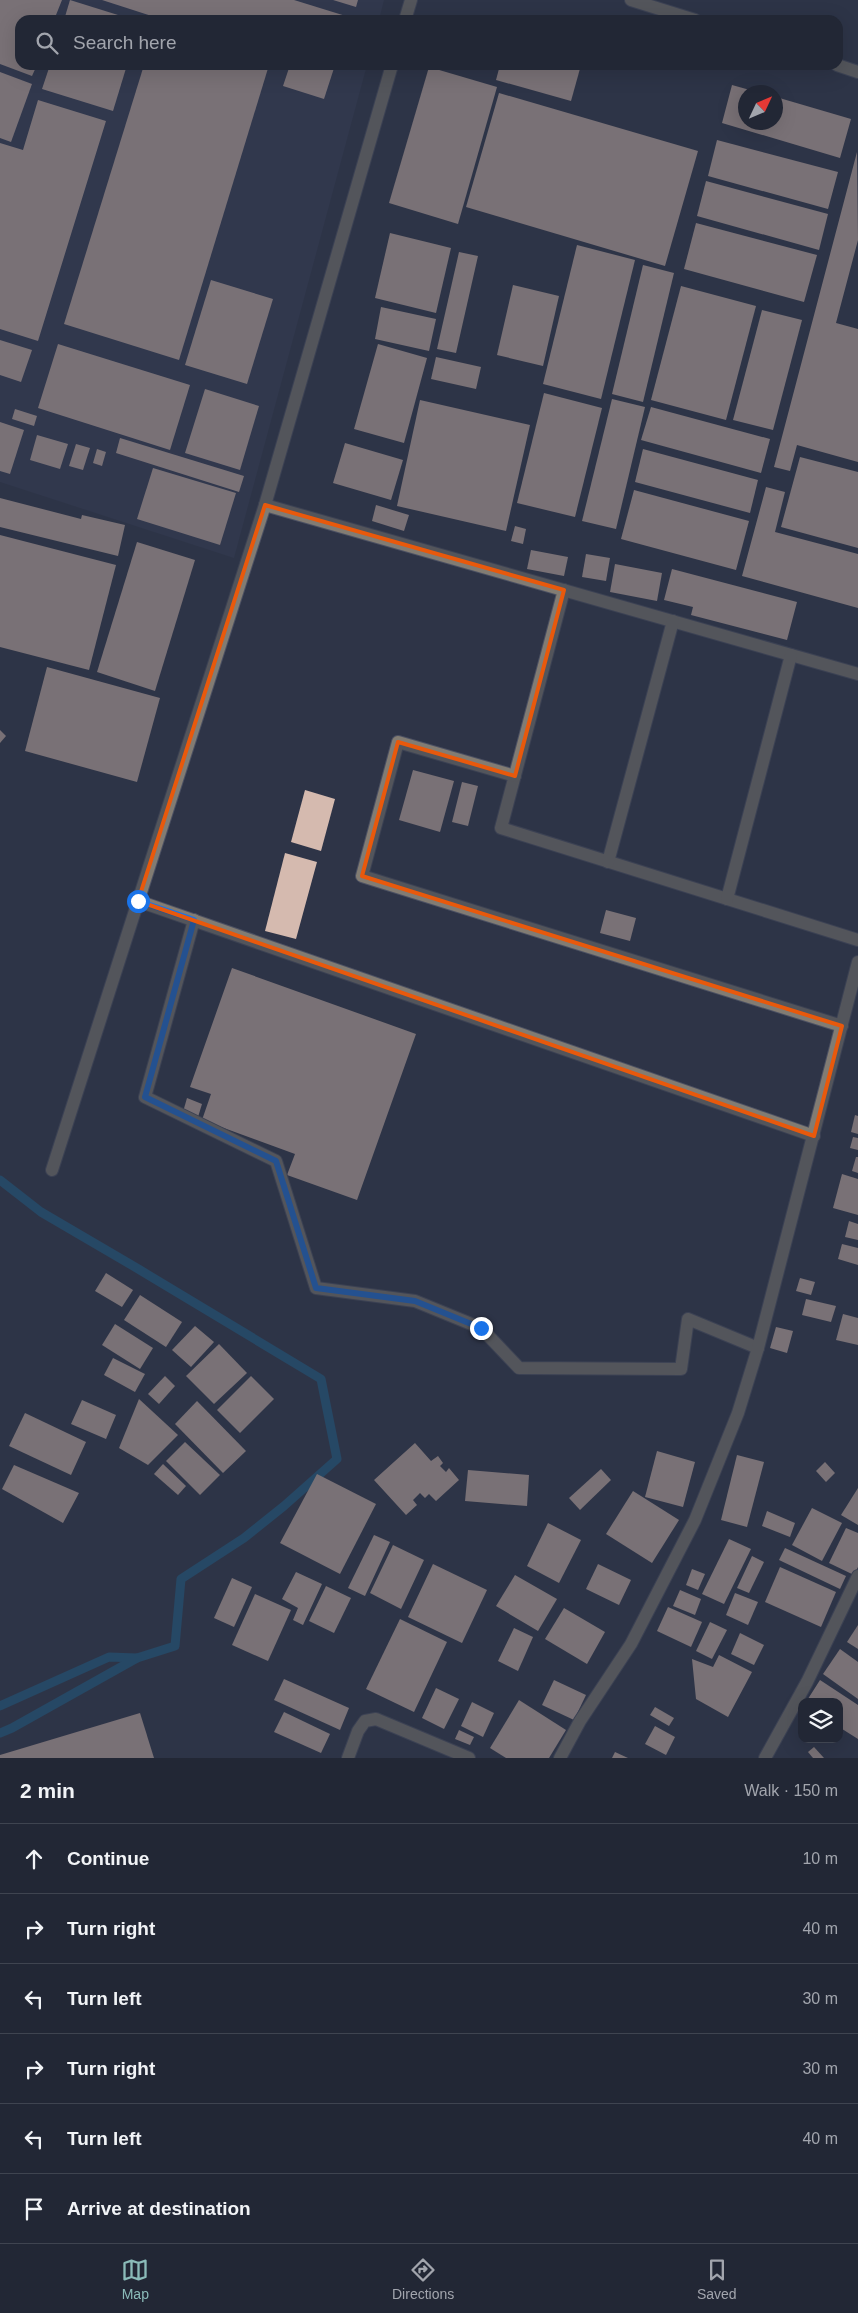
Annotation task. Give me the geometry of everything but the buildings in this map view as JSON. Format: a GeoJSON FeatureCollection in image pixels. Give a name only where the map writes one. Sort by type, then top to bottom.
{"type":"FeatureCollection","features":[{"type":"Feature","properties":{"kind":"street"},"geometry":{"type":"LineString","coordinates":[[406,15],[411,0]]}},
{"type":"Feature","properties":{"kind":"street"},"geometry":{"type":"LineString","coordinates":[[631,0],[679,15]]}},
{"type":"Feature","properties":{"kind":"street"},"geometry":{"type":"LineString","coordinates":[[843,67],[858,72]]}},
{"type":"Feature","properties":{"kind":"street"},"geometry":{"type":"LineString","coordinates":[[52,1170],[265,504],[391,70]]}},
{"type":"Feature","properties":{"kind":"street"},"geometry":{"type":"LineString","coordinates":[[265,504],[858,674]]}},
{"type":"Feature","properties":{"kind":"street"},"geometry":{"type":"LineString","coordinates":[[564,590],[501,828],[858,940]]}},
{"type":"Feature","properties":{"kind":"street"},"geometry":{"type":"LineString","coordinates":[[608,862],[673,621]]}},
{"type":"Feature","properties":{"kind":"street"},"geometry":{"type":"LineString","coordinates":[[727,899],[791,655]]}},
{"type":"Feature","properties":{"kind":"street"},"geometry":{"type":"LineString","coordinates":[[514,776],[398,742],[362,876],[842,1026]]}},
{"type":"Feature","properties":{"kind":"street"},"geometry":{"type":"LineString","coordinates":[[138,901],[814,1136]]}},
{"type":"Feature","properties":{"kind":"street"},"geometry":{"type":"LineString","coordinates":[[194,920],[145,1097],[276,1161],[316,1288],[415,1301],[481,1328],[519,1368],[681,1370],[688,1319],[758,1348]]}},
{"type":"Feature","properties":{"kind":"street"},"geometry":{"type":"LineString","coordinates":[[560,1758],[580,1721],[631,1644],[695,1520],[738,1413],[758,1348],[858,962]]}},
{"type":"Feature","properties":{"kind":"street"},"geometry":{"type":"LineString","coordinates":[[764,1758],[807,1682],[858,1576]]}},
{"type":"Feature","properties":{"kind":"street"},"geometry":{"type":"LineString","coordinates":[[348,1758],[358,1731],[365,1721],[376,1719],[469,1758]]}},
{"type":"Feature","properties":{"kind":"highlighted area"},"geometry":{"type":"Polygon","coordinates":[[[265,505],[564,590],[515,776],[398,742],[362,876],[842,1026],[814,1136],[138,901],[265,505]]]}},
{"type":"Feature","properties":{"kind":"shaded area"},"geometry":{"type":"Polygon","coordinates":[[[0,0],[384,0],[380,15],[15,15],[15,70],[366,70],[234,558],[0,482],[0,0]]]}},
{"type":"Feature","properties":{"kind":"waterway"},"geometry":{"type":"LineString","coordinates":[[0,1180],[41,1212],[321,1379],[337,1459],[284,1506],[244,1538],[181,1579],[175,1646],[137,1658]]}},
{"type":"Feature","properties":{"kind":"waterway"},"geometry":{"type":"LineString","coordinates":[[0,1706],[109,1657],[137,1658],[0,1733]]}},
{"type":"Feature","properties":{"kind":"route"},"geometry":{"type":"LineString","coordinates":[[138,901],[194,920],[145,1097],[276,1161],[316,1288],[415,1301],[481,1328]]}}]}
